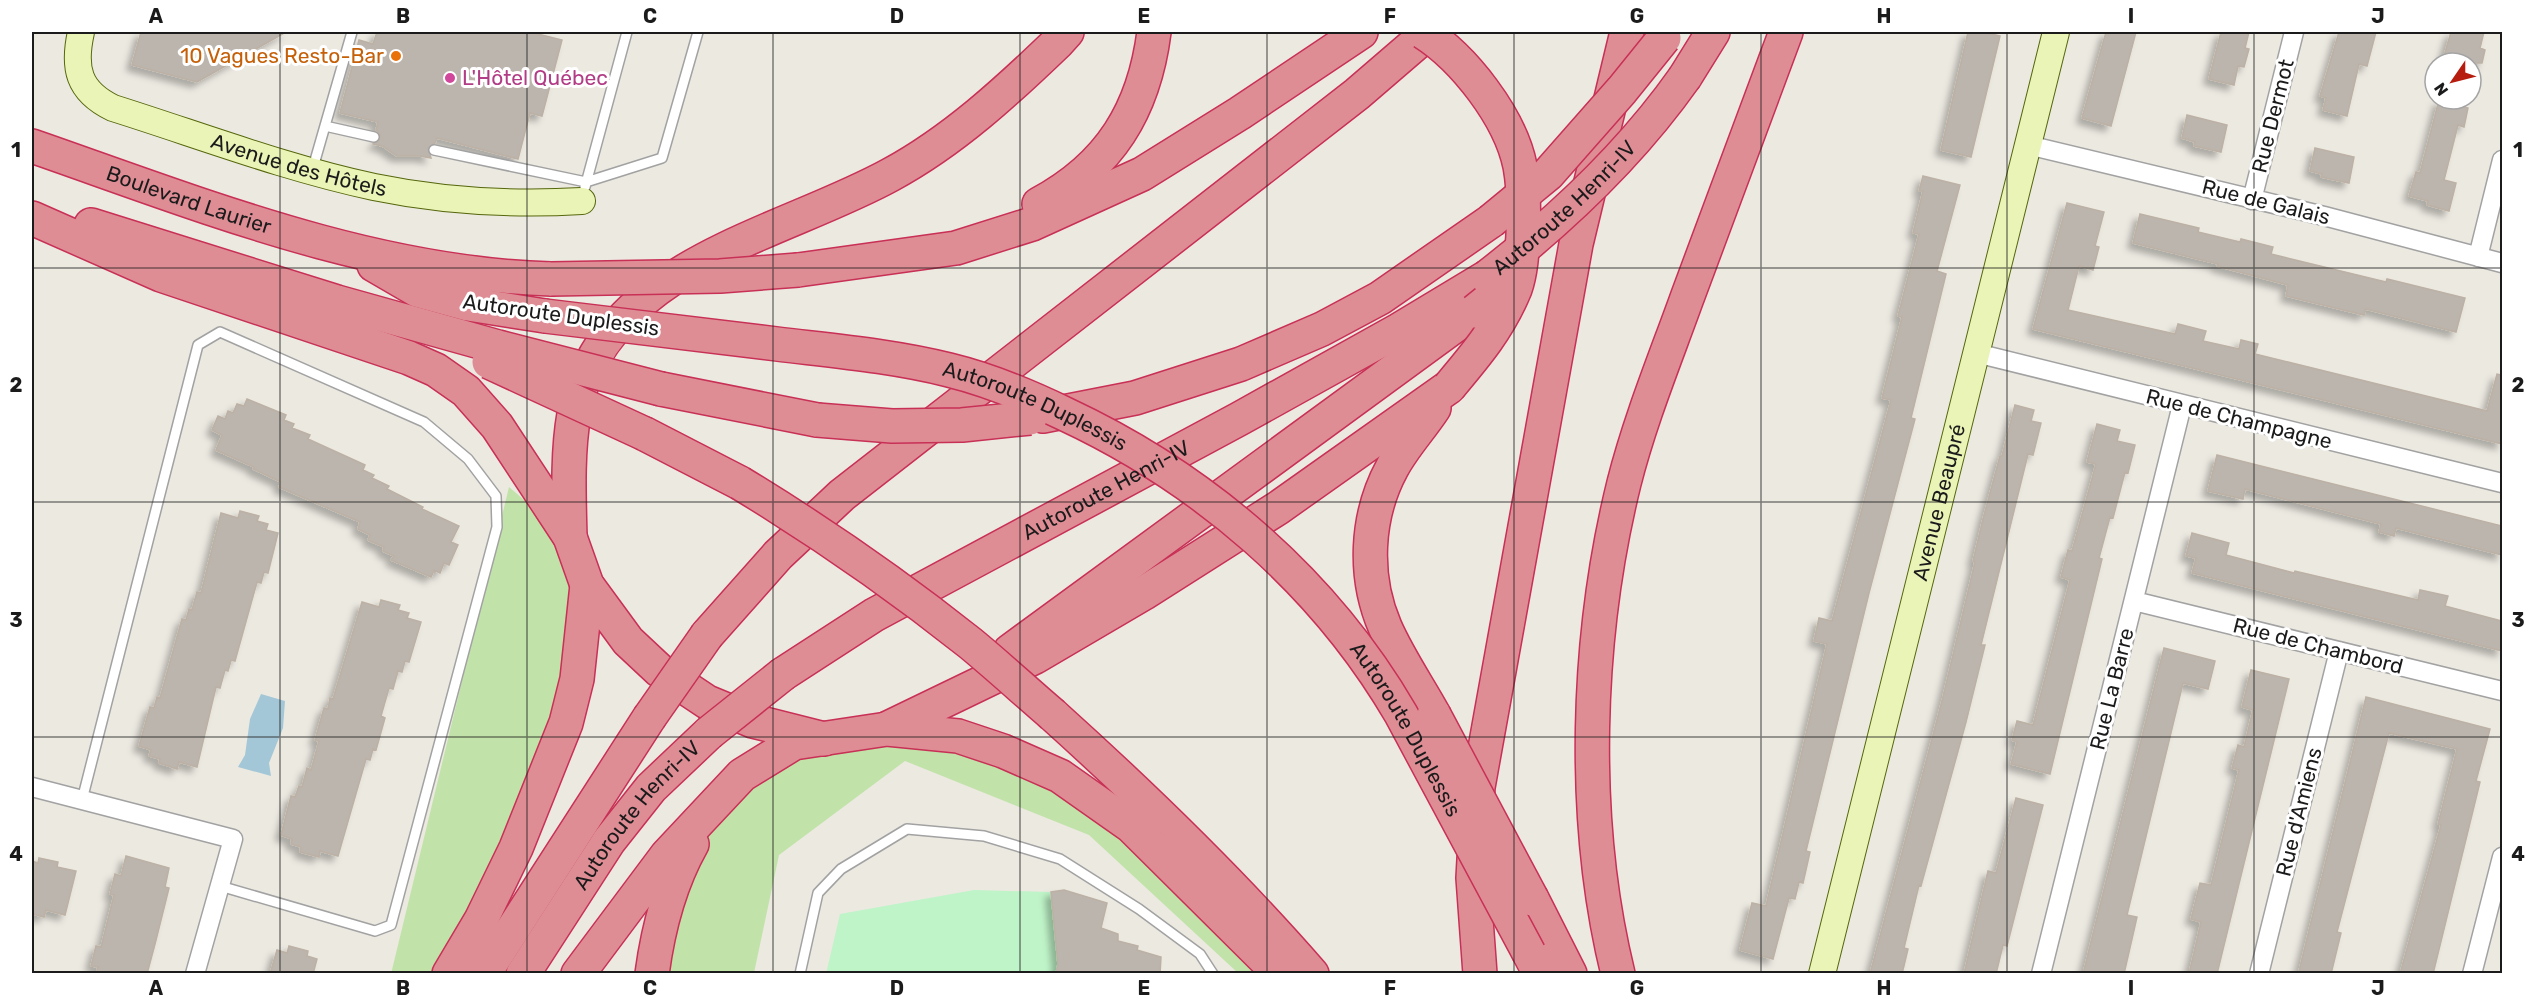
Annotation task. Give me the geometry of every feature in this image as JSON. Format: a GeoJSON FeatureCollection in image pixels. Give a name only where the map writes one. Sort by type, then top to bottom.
{"type":"FeatureCollection","features":[{"type":"Feature","properties":{"kind":"highway"},"geometry":{"type":"LineString","coordinates":[[570,537],[570,458],[574,414],[592,361],[614,329],[649,295],[721,250],[891,174],[983,111],[1067,32]]}},
{"type":"Feature","properties":{"kind":"highway"},"geometry":{"type":"LineString","coordinates":[[888,259],[1018,215],[1058,194],[1091,168],[1117,138],[1137,104],[1150,65],[1154,32]]}},
{"type":"Feature","properties":{"kind":"highway"},"geometry":{"type":"LineString","coordinates":[[349,250],[433,268],[503,278],[551,279],[720,276],[798,270],[956,248],[1032,224],[1142,174],[1361,32]]}},
{"type":"Feature","properties":{"kind":"highway"},"geometry":{"type":"LineString","coordinates":[[1423,32],[1445,49],[1479,83],[1504,125],[1520,165],[1524,214],[1522,255],[1516,286],[1497,327],[1449,387],[1393,466],[1378,497],[1372,520],[1371,567],[1385,627],[1434,715],[1570,974]]}},
{"type":"Feature","properties":{"kind":"highway","name":"Autoroute Henri-IV"},"geometry":{"type":"LineString","coordinates":[[484,974],[649,718],[708,635],[778,555],[842,495],[1357,93],[1429,32]]}},
{"type":"Feature","properties":{"kind":"highway"},"geometry":{"type":"LineString","coordinates":[[1480,974],[1473,879],[1478,787],[1576,244],[1627,32]]}},
{"type":"Feature","properties":{"kind":"highway","name":"Autoroute Henri-IV"},"geometry":{"type":"LineString","coordinates":[[523,974],[609,841],[651,788],[709,733],[783,674],[874,615],[1259,408],[1486,277],[1541,235],[1600,179],[1661,111],[1713,32]]}},
{"type":"Feature","properties":{"kind":"highway"},"geometry":{"type":"LineString","coordinates":[[1618,974],[1600,868],[1593,771],[1595,659],[1605,570],[1624,482],[1652,395],[1786,32]]}},
{"type":"Feature","properties":{"kind":"highway"},"geometry":{"type":"LineString","coordinates":[[32,207],[237,269],[494,355],[817,420],[892,426],[962,425],[1029,418],[1135,398],[1241,364],[1322,329],[1380,298],[1491,221],[1548,174],[1622,90],[1666,35]]}},
{"type":"Feature","properties":{"kind":"highway"},"geometry":{"type":"LineString","coordinates":[[950,699],[1025,639],[1475,311],[1557,245],[1618,181],[1644,147],[1661,111]]}},
{"type":"Feature","properties":{"kind":"highway","name":"Boulevard Laurier"},"geometry":{"type":"LineString","coordinates":[[32,146],[187,200],[349,250]]}},
{"type":"Feature","properties":{"kind":"highway"},"geometry":{"type":"LineString","coordinates":[[32,218],[160,275],[409,358],[436,370],[466,391],[491,417],[570,537],[587,585],[628,641],[659,670],[707,702],[753,721],[824,739]]}},
{"type":"Feature","properties":{"kind":"highway","name":"Autoroute Duplessis"},"geometry":{"type":"LineString","coordinates":[[349,250],[417,290],[468,304],[545,316],[852,353],[950,370],[1034,399],[1108,434],[1156,462],[1222,509],[1288,569],[1347,632],[1378,675],[1401,714],[1534,963]]}},
{"type":"Feature","properties":{"kind":"highway"},"geometry":{"type":"LineString","coordinates":[[494,355],[740,483],[786,511],[862,563],[969,643],[1053,715],[1174,827],[1280,937],[1312,974]]}},
{"type":"Feature","properties":{"kind":"highway"},"geometry":{"type":"LineString","coordinates":[[887,729],[1035,657],[1144,593],[1278,508],[1449,387]]}},
{"type":"Feature","properties":{"kind":"highway"},"geometry":{"type":"LineString","coordinates":[[449,974],[481,920],[516,848],[566,723],[577,679],[587,585]]}},
{"type":"Feature","properties":{"kind":"highway"},"geometry":{"type":"LineString","coordinates":[[578,974],[667,855],[741,775],[794,743],[887,729],[958,736],[1004,751],[1060,776],[1131,826],[1278,972]]}},
{"type":"Feature","properties":{"kind":"highway"},"geometry":{"type":"LineString","coordinates":[[652,974],[664,914],[674,885],[684,858],[711,808]]}},
{"type":"Feature","properties":{"kind":"street","name":"Avenue des Hôtels"},"geometry":{"type":"LineString","coordinates":[[81,32],[77,51],[83,85],[102,102],[312,171],[376,187],[458,200],[522,203],[584,191]]}},
{"type":"Feature","properties":{"kind":"street","name":"Avenue Beaupré"},"geometry":{"type":"LineString","coordinates":[[1822,974],[2056,32]]}},
{"type":"Feature","properties":{"kind":"street","name":"Rue Dermot"},"geometry":{"type":"LineString","coordinates":[[2252,200],[2294,32]]}},
{"type":"Feature","properties":{"kind":"street","name":"Rue de Galais"},"geometry":{"type":"LineString","coordinates":[[2028,145],[2324,216],[2502,263]]}},
{"type":"Feature","properties":{"kind":"street"},"geometry":{"type":"LineString","coordinates":[[2478,257],[2502,160]]}},
{"type":"Feature","properties":{"kind":"street","name":"Rue de Champagne"},"geometry":{"type":"LineString","coordinates":[[1976,353],[2502,483]]}},
{"type":"Feature","properties":{"kind":"street","name":"Rue La Barre"},"geometry":{"type":"LineString","coordinates":[[2041,974],[2182,405]]}},
{"type":"Feature","properties":{"kind":"street","name":"Rue de Chambord"},"geometry":{"type":"LineString","coordinates":[[2134,601],[2502,691]]}},
{"type":"Feature","properties":{"kind":"street","name":"Rue d'Amiens"},"geometry":{"type":"LineString","coordinates":[[2259,974],[2339,651]]}},
{"type":"Feature","properties":{"kind":"street"},"geometry":{"type":"LineString","coordinates":[[32,787],[233,839],[195,974]]}},
{"type":"Feature","properties":{"kind":"street"},"geometry":{"type":"LineString","coordinates":[[2472,974],[2502,857]]}},
{"type":"Feature","properties":{"kind":"lane"},"geometry":{"type":"LineString","coordinates":[[312,171],[352,32]]}},
{"type":"Feature","properties":{"kind":"lane"},"geometry":{"type":"LineString","coordinates":[[584,191],[627,32]]}},
{"type":"Feature","properties":{"kind":"lane"},"geometry":{"type":"LineString","coordinates":[[434,150],[584,191],[662,158],[698,32]]}},
{"type":"Feature","properties":{"kind":"lane"},"geometry":{"type":"LineString","coordinates":[[325,126],[374,137]]}},
{"type":"Feature","properties":{"kind":"lane"},"geometry":{"type":"LineString","coordinates":[[82,800],[186,383],[198,345],[220,332],[424,422],[468,459],[496,496],[497,527],[391,925],[375,931],[220,886]]}},
{"type":"Feature","properties":{"kind":"lane"},"geometry":{"type":"LineString","coordinates":[[800,974],[818,893],[841,869],[907,829],[984,836],[1060,859],[1139,909],[1200,954],[1214,974]]}},
{"type":"Feature","properties":{"kind":"green space"},"geometry":{"type":"Polygon","coordinates":[[[509,487],[537,511],[549,529],[575,585],[582,643],[449,973],[391,974],[509,487]]]}},
{"type":"Feature","properties":{"kind":"green space"},"geometry":{"type":"Polygon","coordinates":[[[887,729],[1060,776],[1279,973],[1238,973],[1089,835],[905,761],[779,855],[754,973],[652,974],[684,858],[741,775],[887,729]]]}},
{"type":"Feature","properties":{"kind":"green space"},"geometry":{"type":"Polygon","coordinates":[[[974,890],[1051,892],[1061,953],[1056,973],[826,974],[840,914],[974,890]]]}},
{"type":"Feature","properties":{"kind":"water"},"geometry":{"type":"Polygon","coordinates":[[[261,694],[285,701],[283,728],[269,763],[271,776],[238,767],[245,755],[250,719],[261,694]]]}},
{"type":"Feature","properties":{"kind":"building"},"geometry":{"type":"Polygon","coordinates":[[[141,32],[286,32],[197,82],[132,65],[141,32]]]}},
{"type":"Feature","properties":{"kind":"building","name":"L'Hôtel Québec"},"geometry":{"type":"Polygon","coordinates":[[[377,32],[530,32],[562,40],[542,116],[530,113],[518,159],[437,138],[435,143],[428,148],[431,158],[397,156],[382,146],[373,144],[380,139],[380,134],[376,130],[378,122],[340,113],[359,40],[373,44],[377,32]]]}},
{"type":"Feature","properties":{"kind":"building"},"geometry":{"type":"Polygon","coordinates":[[[1968,32],[1984,32],[2000,36],[1971,157],[1941,150],[1968,32]]]}},
{"type":"Feature","properties":{"kind":"building"},"geometry":{"type":"Polygon","coordinates":[[[2106,32],[2136,32],[2111,126],[2082,118],[2106,32]]]}},
{"type":"Feature","properties":{"kind":"building"},"geometry":{"type":"Polygon","coordinates":[[[2221,32],[2249,32],[2245,48],[2249,49],[2244,67],[2238,66],[2234,85],[2209,79],[2221,32]]]}},
{"type":"Feature","properties":{"kind":"building"},"geometry":{"type":"Polygon","coordinates":[[[2339,32],[2376,32],[2367,66],[2359,64],[2347,116],[2323,110],[2326,98],[2320,96],[2339,32]]]}},
{"type":"Feature","properties":{"kind":"building"},"geometry":{"type":"Polygon","coordinates":[[[2451,32],[2484,32],[2480,48],[2485,50],[2483,59],[2483,51],[2445,51],[2451,32]]]}},
{"type":"Feature","properties":{"kind":"building"},"geometry":{"type":"Polygon","coordinates":[[[2436,111],[2467,111],[2464,127],[2458,125],[2444,180],[2456,183],[2449,211],[2427,205],[2428,201],[2409,196],[2416,172],[2420,173],[2436,111]]]}},
{"type":"Feature","properties":{"kind":"building"},"geometry":{"type":"Polygon","coordinates":[[[2187,115],[2227,125],[2221,152],[2194,146],[2195,142],[2182,138],[2187,115]]]}},
{"type":"Feature","properties":{"kind":"building"},"geometry":{"type":"Polygon","coordinates":[[[2315,148],[2354,157],[2349,183],[2321,177],[2322,174],[2310,171],[2315,148]]]}},
{"type":"Feature","properties":{"kind":"building"},"geometry":{"type":"Polygon","coordinates":[[[1923,176],[1960,185],[1937,271],[1946,274],[1911,418],[1915,419],[1869,593],[1806,851],[1810,852],[1803,883],[1799,882],[1795,899],[1789,898],[1773,959],[1740,950],[1752,903],[1766,906],[1827,644],[1814,641],[1819,618],[1832,621],[1891,400],[1882,398],[1902,317],[1898,316],[1919,234],[1913,233],[1923,191],[1919,191],[1923,176]]]}},
{"type":"Feature","properties":{"kind":"building"},"geometry":{"type":"Polygon","coordinates":[[[2067,203],[2104,212],[2095,246],[2099,247],[2093,270],[2079,266],[2068,310],[2175,334],[2178,324],[2206,331],[2203,341],[2239,349],[2241,340],[2258,344],[2255,354],[2487,411],[2497,374],[2502,375],[2502,444],[2033,329],[2067,203]]]}},
{"type":"Feature","properties":{"kind":"building"},"geometry":{"type":"Polygon","coordinates":[[[2140,214],[2199,228],[2198,232],[2273,247],[2271,254],[2386,282],[2387,279],[2465,298],[2456,332],[2366,309],[2364,315],[2286,296],[2288,285],[2217,266],[2218,264],[2133,243],[2140,214]]]}},
{"type":"Feature","properties":{"kind":"building"},"geometry":{"type":"Polygon","coordinates":[[[247,399],[286,415],[284,420],[294,424],[292,428],[310,435],[308,439],[365,465],[363,470],[374,475],[372,478],[389,486],[387,489],[459,526],[451,542],[458,545],[449,565],[444,563],[440,573],[434,570],[431,577],[391,560],[394,556],[383,551],[384,547],[368,540],[370,535],[358,529],[360,522],[279,487],[281,482],[216,450],[222,435],[212,430],[218,416],[225,419],[228,411],[233,413],[237,404],[244,406],[247,399]]]}},
{"type":"Feature","properties":{"kind":"building"},"geometry":{"type":"Polygon","coordinates":[[[2015,405],[2034,410],[2031,421],[2041,423],[2033,455],[2028,454],[1981,645],[1985,645],[1966,722],[1921,886],[1919,885],[1904,948],[1908,949],[1902,974],[1870,974],[1943,697],[1983,519],[2015,405]]]}},
{"type":"Feature","properties":{"kind":"building"},"geometry":{"type":"Polygon","coordinates":[[[2097,424],[2120,430],[2117,441],[2135,445],[2113,518],[2110,517],[2099,558],[2102,559],[2050,774],[2011,764],[2017,742],[2012,740],[2017,721],[2033,725],[2070,580],[2061,577],[2068,550],[2072,551],[2096,464],[2087,462],[2097,424]]]}},
{"type":"Feature","properties":{"kind":"building"},"geometry":{"type":"Polygon","coordinates":[[[2217,455],[2502,526],[2502,555],[2396,528],[2394,536],[2379,532],[2381,524],[2245,489],[2243,499],[2208,491],[2217,455]]]}},
{"type":"Feature","properties":{"kind":"building"},"geometry":{"type":"Polygon","coordinates":[[[240,511],[259,516],[257,521],[268,524],[266,530],[278,533],[268,573],[264,572],[261,583],[257,582],[235,661],[231,660],[228,671],[225,670],[220,688],[216,687],[197,767],[179,762],[177,769],[159,763],[160,759],[149,756],[151,750],[139,746],[150,707],[154,708],[157,697],[160,698],[182,619],[186,620],[189,609],[192,610],[197,592],[201,593],[221,513],[238,518],[240,511]]]}},
{"type":"Feature","properties":{"kind":"building"},"geometry":{"type":"Polygon","coordinates":[[[2192,533],[2229,543],[2226,555],[2294,573],[2295,571],[2418,600],[2420,590],[2448,596],[2445,606],[2502,621],[2502,651],[2192,573],[2196,558],[2186,556],[2192,533]]]}},
{"type":"Feature","properties":{"kind":"building"},"geometry":{"type":"Polygon","coordinates":[[[381,600],[400,605],[398,610],[409,613],[407,618],[421,622],[409,662],[405,661],[402,672],[398,671],[393,689],[389,688],[381,716],[385,718],[376,750],[373,749],[370,760],[366,759],[338,856],[320,851],[319,857],[300,852],[301,847],[291,844],[292,839],[281,835],[291,796],[295,797],[299,786],[302,787],[307,768],[311,770],[319,741],[315,740],[324,708],[328,709],[330,698],[333,699],[362,602],[379,607],[381,600]]]}},
{"type":"Feature","properties":{"kind":"building"},"geometry":{"type":"Polygon","coordinates":[[[2164,648],[2215,661],[2208,689],[2183,683],[2127,915],[2137,917],[2124,974],[2083,974],[2164,648]]]}},
{"type":"Feature","properties":{"kind":"building"},"geometry":{"type":"Polygon","coordinates":[[[2251,670],[2289,679],[2217,974],[2189,974],[2201,922],[2191,919],[2200,883],[2211,885],[2239,770],[2232,768],[2238,745],[2244,747],[2253,710],[2242,707],[2251,670]]]}},
{"type":"Feature","properties":{"kind":"building"},"geometry":{"type":"Polygon","coordinates":[[[2366,697],[2490,729],[2476,781],[2480,782],[2433,974],[2400,974],[2441,825],[2438,824],[2457,749],[2389,733],[2337,932],[2341,933],[2331,974],[2299,971],[2366,697]]]}},
{"type":"Feature","properties":{"kind":"building"},"geometry":{"type":"Polygon","coordinates":[[[2016,798],[2043,805],[2007,946],[2003,945],[1996,974],[1964,974],[1988,871],[1996,873],[2016,798]]]}},
{"type":"Feature","properties":{"kind":"building"},"geometry":{"type":"Polygon","coordinates":[[[126,856],[169,868],[165,887],[169,888],[155,944],[147,974],[96,974],[98,967],[91,966],[96,946],[101,947],[114,895],[110,894],[115,874],[121,876],[126,856]]]}},
{"type":"Feature","properties":{"kind":"building"},"geometry":{"type":"Polygon","coordinates":[[[39,858],[58,862],[57,867],[76,871],[65,915],[46,910],[44,917],[32,914],[32,861],[38,863],[39,858]]]}},
{"type":"Feature","properties":{"kind":"building"},"geometry":{"type":"Polygon","coordinates":[[[1064,890],[1107,903],[1101,928],[1118,934],[1118,941],[1138,946],[1137,950],[1161,957],[1160,974],[1056,974],[1058,964],[1051,892],[1064,890]]]}},
{"type":"Feature","properties":{"kind":"building"},"geometry":{"type":"Polygon","coordinates":[[[289,946],[308,951],[307,956],[317,959],[313,974],[270,974],[277,950],[287,953],[289,946]]]}},
{"type":"Feature","properties":{"kind":"place","name":"10 Vagues Resto-Bar"},"geometry":{"type":"Point","coordinates":[396,56]}},
{"type":"Feature","properties":{"kind":"place","name":"L'Hôtel Québec"},"geometry":{"type":"Point","coordinates":[450,78]}}]}
